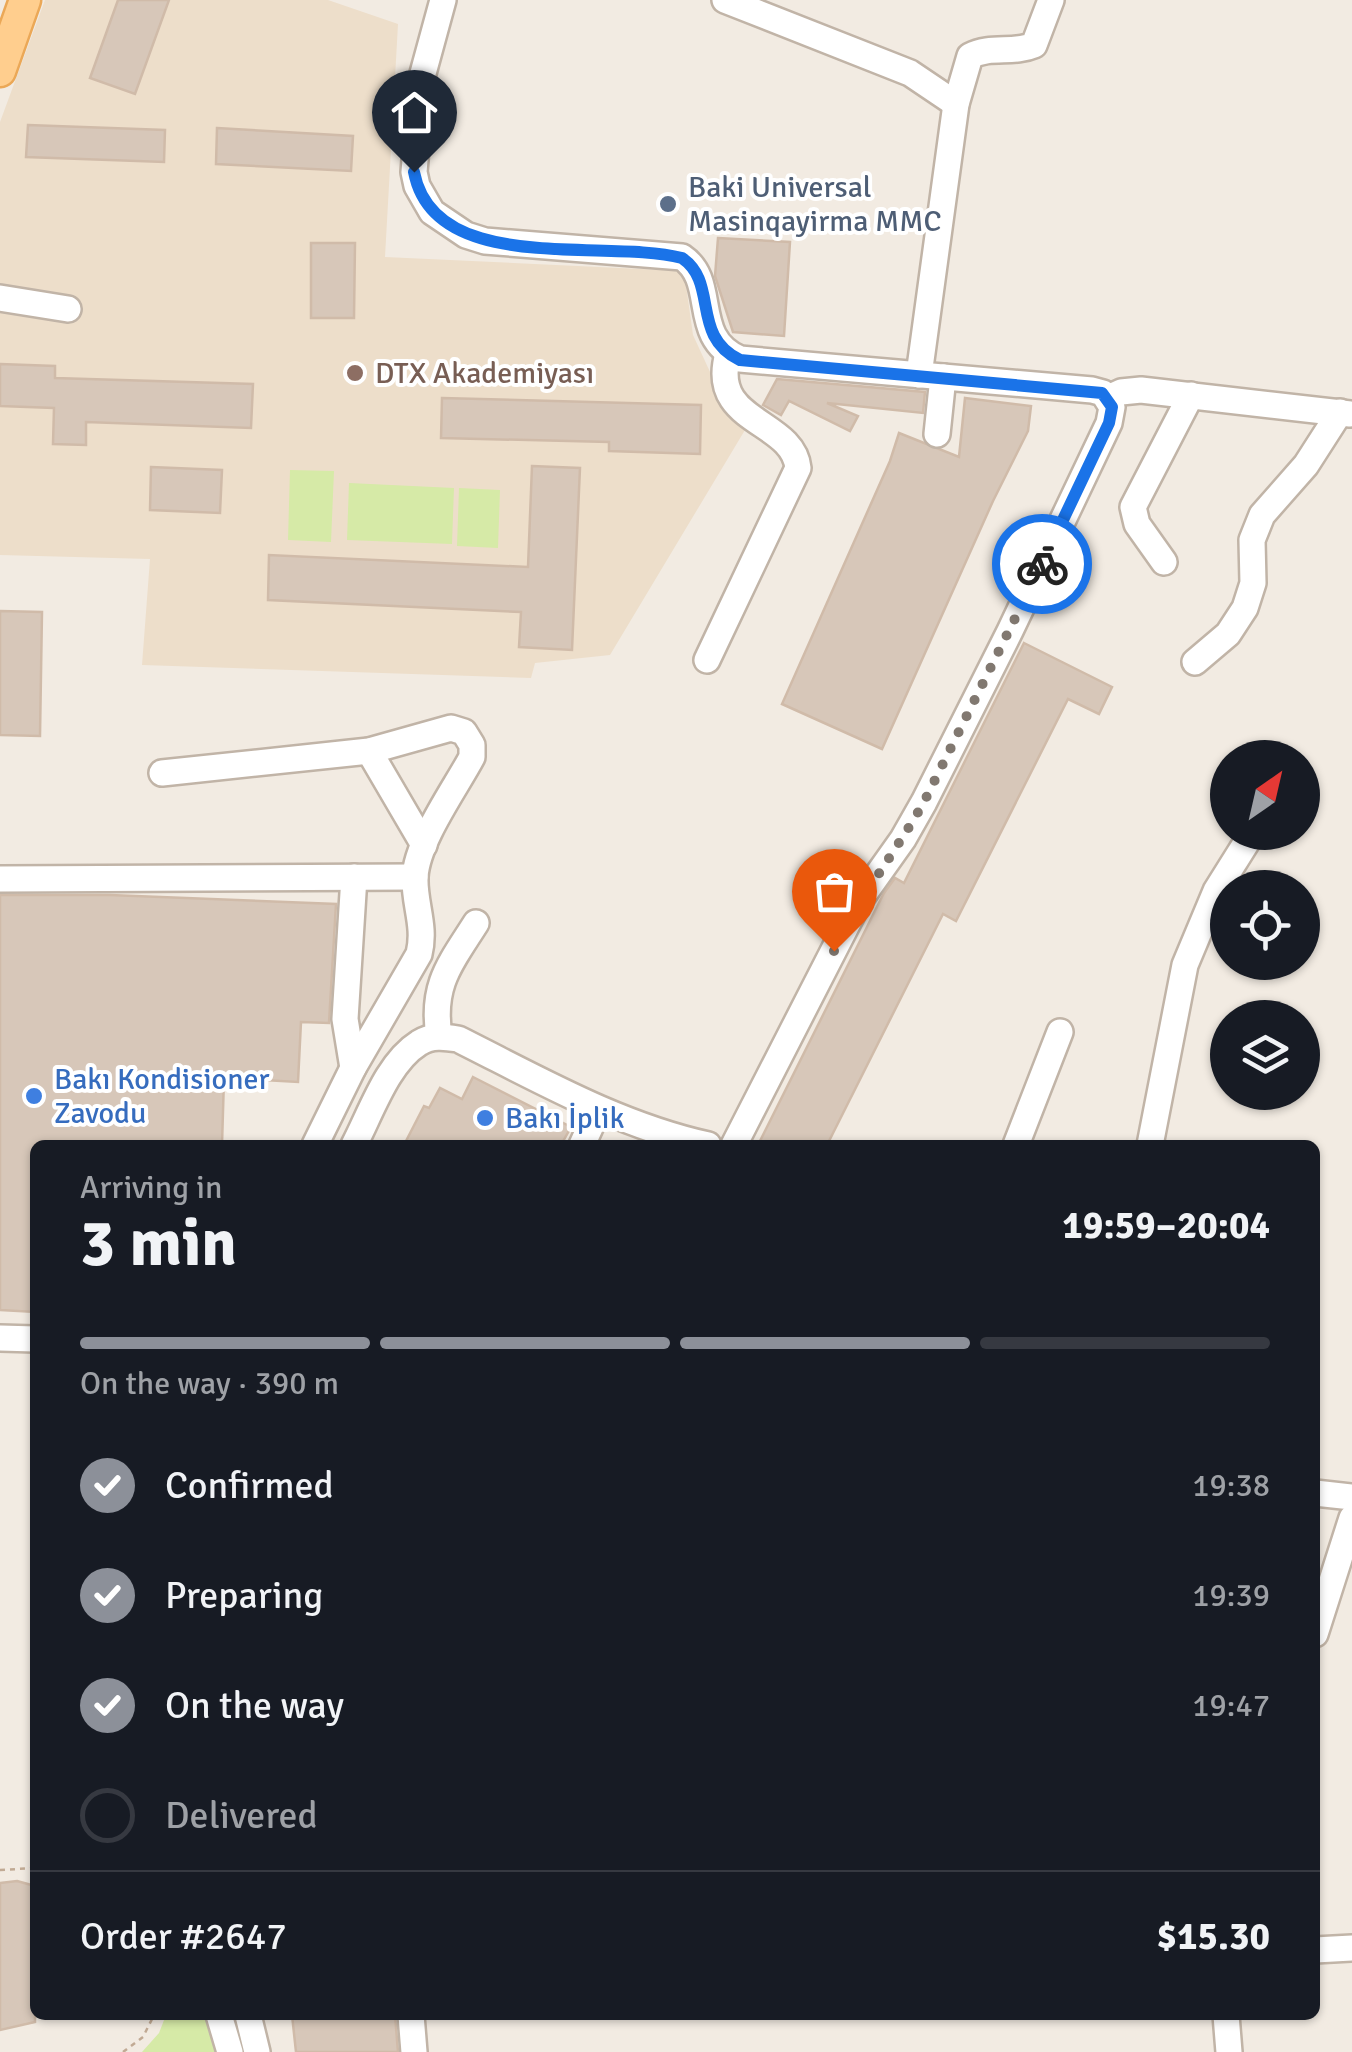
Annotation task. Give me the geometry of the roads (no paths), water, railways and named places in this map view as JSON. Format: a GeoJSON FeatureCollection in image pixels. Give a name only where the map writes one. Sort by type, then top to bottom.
{"type":"FeatureCollection","features":[{"type":"Feature","properties":{"kind":"main road"},"geometry":{"type":"LineString","coordinates":[[0,71],[25,0]]}},
{"type":"Feature","properties":{"kind":"street"},"geometry":{"type":"LineString","coordinates":[[443,0],[422,77],[414,172],[424,202],[447,224],[485,241],[682,258],[696,272],[709,330],[728,354],[757,363],[1092,390],[1108,398],[1112,407],[1109,423],[1002,648],[917,815],[844,929],[737,1140]]}},
{"type":"Feature","properties":{"kind":"street"},"geometry":{"type":"LineString","coordinates":[[724,0],[910,73],[956,104]]}},
{"type":"Feature","properties":{"kind":"street"},"geometry":{"type":"LineString","coordinates":[[937,434],[931,376],[956,104],[970,56],[982,50],[1024,49],[1034,45],[1051,0]]}},
{"type":"Feature","properties":{"kind":"street"},"geometry":{"type":"LineString","coordinates":[[0,298],[68,309]]}},
{"type":"Feature","properties":{"kind":"street"},"geometry":{"type":"LineString","coordinates":[[707,660],[798,468],[790,448],[728,395],[723,382],[728,354]]}},
{"type":"Feature","properties":{"kind":"street"},"geometry":{"type":"LineString","coordinates":[[1108,398],[1141,390],[1346,413]]}},
{"type":"Feature","properties":{"kind":"street"},"geometry":{"type":"LineString","coordinates":[[1164,562],[1137,524],[1133,507],[1191,395]]}},
{"type":"Feature","properties":{"kind":"street"},"geometry":{"type":"LineString","coordinates":[[1195,662],[1228,634],[1244,608],[1253,582],[1252,540],[1262,515],[1346,413]]}},
{"type":"Feature","properties":{"kind":"street"},"geometry":{"type":"LineString","coordinates":[[162,773],[369,751],[451,728],[464,732],[472,745],[472,757],[424,846],[415,876],[424,935],[419,954],[317,1140]]}},
{"type":"Feature","properties":{"kind":"street"},"geometry":{"type":"LineString","coordinates":[[369,751],[424,846]]}},
{"type":"Feature","properties":{"kind":"street"},"geometry":{"type":"LineString","coordinates":[[1151,1140],[1185,965],[1216,892],[1241,850]]}},
{"type":"Feature","properties":{"kind":"street"},"geometry":{"type":"LineString","coordinates":[[0,879],[415,876]]}},
{"type":"Feature","properties":{"kind":"street"},"geometry":{"type":"LineString","coordinates":[[353,1068],[345,1019],[354,877]]}},
{"type":"Feature","properties":{"kind":"street"},"geometry":{"type":"LineString","coordinates":[[440,1036],[435,1010],[437,993],[446,970],[476,923]]}},
{"type":"Feature","properties":{"kind":"street"},"geometry":{"type":"LineString","coordinates":[[1018,1140],[1060,1032]]}},
{"type":"Feature","properties":{"kind":"street"},"geometry":{"type":"LineString","coordinates":[[357,1140],[393,1071],[421,1041],[440,1036],[458,1039],[598,1110],[684,1140]]}},
{"type":"Feature","properties":{"kind":"street"},"geometry":{"type":"LineString","coordinates":[[584,1140],[598,1110]]}},
{"type":"Feature","properties":{"kind":"street"},"geometry":{"type":"LineString","coordinates":[[0,1338],[30,1339]]}},
{"type":"Feature","properties":{"kind":"street"},"geometry":{"type":"LineString","coordinates":[[1320,1493],[1352,1496]]}},
{"type":"Feature","properties":{"kind":"street"},"geometry":{"type":"LineString","coordinates":[[1320,1618],[1352,1518]]}},
{"type":"Feature","properties":{"kind":"street"},"geometry":{"type":"LineString","coordinates":[[1320,1950],[1352,1948]]}},
{"type":"Feature","properties":{"kind":"street"},"geometry":{"type":"LineString","coordinates":[[220,2020],[230,2052]]}},
{"type":"Feature","properties":{"kind":"street"},"geometry":{"type":"LineString","coordinates":[[249,2020],[258,2052]]}},
{"type":"Feature","properties":{"kind":"street"},"geometry":{"type":"LineString","coordinates":[[412,2020],[414,2052]]}},
{"type":"Feature","properties":{"kind":"street"},"geometry":{"type":"LineString","coordinates":[[1226,2020],[1229,2052]]}},
{"type":"Feature","properties":{"kind":"place","name":"Baki Universal Masinqayirma MMC"},"geometry":{"type":"Point","coordinates":[668,204]}},
{"type":"Feature","properties":{"kind":"place","name":"DTX Akademiyası"},"geometry":{"type":"Point","coordinates":[355,373]}},
{"type":"Feature","properties":{"kind":"place","name":"Bakı Kondisioner Zavodu"},"geometry":{"type":"Point","coordinates":[34,1096]}},
{"type":"Feature","properties":{"kind":"place","name":"Bakı İplik"},"geometry":{"type":"Point","coordinates":[485,1118]}}]}
